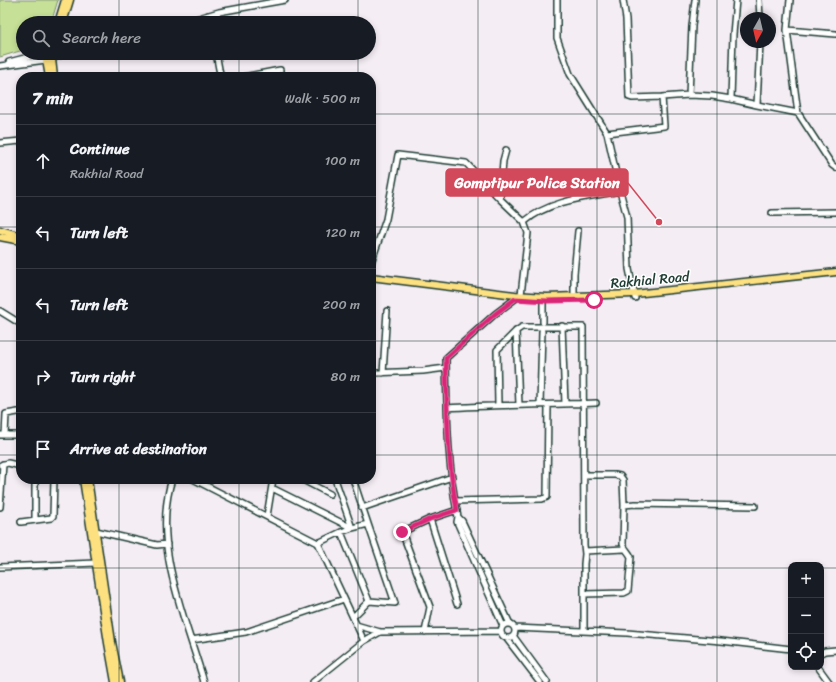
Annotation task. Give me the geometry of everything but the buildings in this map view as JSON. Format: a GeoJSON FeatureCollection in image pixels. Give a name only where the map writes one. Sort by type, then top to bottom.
{"type":"FeatureCollection","features":[{"type":"Feature","properties":{"kind":"main road"},"geometry":{"type":"LineString","coordinates":[[60,16],[65,0]]}},
{"type":"Feature","properties":{"kind":"main road"},"geometry":{"type":"LineString","coordinates":[[65,16],[70,0]]}},
{"type":"Feature","properties":{"kind":"main road"},"geometry":{"type":"LineString","coordinates":[[49,72],[51,60]]}},
{"type":"Feature","properties":{"kind":"main road"},"geometry":{"type":"LineString","coordinates":[[52,60],[53,72]]}},
{"type":"Feature","properties":{"kind":"main road"},"geometry":{"type":"LineString","coordinates":[[0,230],[16,235]]}},
{"type":"Feature","properties":{"kind":"main road"},"geometry":{"type":"LineString","coordinates":[[0,237],[16,240]]}},
{"type":"Feature","properties":{"kind":"main road","name":"Rakhial Road"},"geometry":{"type":"LineString","coordinates":[[376,282],[517,296],[634,296],[836,272]]}},
{"type":"Feature","properties":{"kind":"main road","name":"Rakhial Road"},"geometry":{"type":"LineString","coordinates":[[376,278],[543,300],[634,296],[836,276]]}},
{"type":"Feature","properties":{"kind":"main road"},"geometry":{"type":"LineString","coordinates":[[84,484],[115,682]]}},
{"type":"Feature","properties":{"kind":"main road"},"geometry":{"type":"LineString","coordinates":[[89,484],[112,642],[120,682]]}},
{"type":"Feature","properties":{"kind":"street"},"geometry":{"type":"LineString","coordinates":[[208,16],[285,0]]}},
{"type":"Feature","properties":{"kind":"street"},"geometry":{"type":"LineString","coordinates":[[557,0],[557,38],[570,74],[608,134],[627,217],[629,269],[634,296]]}},
{"type":"Feature","properties":{"kind":"street"},"geometry":{"type":"LineString","coordinates":[[623,0],[626,19],[629,97],[689,95],[712,96],[798,113]]}},
{"type":"Feature","properties":{"kind":"street"},"geometry":{"type":"LineString","coordinates":[[689,95],[692,26],[695,0]]}},
{"type":"Feature","properties":{"kind":"street"},"geometry":{"type":"LineString","coordinates":[[731,99],[733,34],[736,0]]}},
{"type":"Feature","properties":{"kind":"street"},"geometry":{"type":"LineString","coordinates":[[759,0],[760,12]]}},
{"type":"Feature","properties":{"kind":"street"},"geometry":{"type":"LineString","coordinates":[[790,0],[787,30],[798,113],[832,165],[836,168]]}},
{"type":"Feature","properties":{"kind":"street"},"geometry":{"type":"LineString","coordinates":[[787,30],[836,34]]}},
{"type":"Feature","properties":{"kind":"street"},"geometry":{"type":"LineString","coordinates":[[757,105],[760,48]]}},
{"type":"Feature","properties":{"kind":"street"},"geometry":{"type":"LineString","coordinates":[[0,66],[28,60]]}},
{"type":"Feature","properties":{"kind":"street"},"geometry":{"type":"LineString","coordinates":[[217,60],[219,72]]}},
{"type":"Feature","properties":{"kind":"street"},"geometry":{"type":"LineString","coordinates":[[269,72],[280,70]]}},
{"type":"Feature","properties":{"kind":"street"},"geometry":{"type":"LineString","coordinates":[[608,134],[664,126],[662,97]]}},
{"type":"Feature","properties":{"kind":"street"},"geometry":{"type":"LineString","coordinates":[[0,143],[16,141]]}},
{"type":"Feature","properties":{"kind":"street"},"geometry":{"type":"LineString","coordinates":[[500,199],[503,161],[506,150]]}},
{"type":"Feature","properties":{"kind":"street"},"geometry":{"type":"LineString","coordinates":[[376,248],[386,219],[398,155],[466,163],[524,222],[528,233],[517,296],[446,358],[447,408],[452,477],[458,517],[457,522],[502,629],[502,636],[507,639],[540,682]]}},
{"type":"Feature","properties":{"kind":"street"},"geometry":{"type":"LineString","coordinates":[[524,222],[534,214],[565,202],[620,191]]}},
{"type":"Feature","properties":{"kind":"street"},"geometry":{"type":"LineString","coordinates":[[772,213],[836,212]]}},
{"type":"Feature","properties":{"kind":"street"},"geometry":{"type":"LineString","coordinates":[[574,296],[574,274],[578,231]]}},
{"type":"Feature","properties":{"kind":"street"},"geometry":{"type":"LineString","coordinates":[[542,322],[543,300]]}},
{"type":"Feature","properties":{"kind":"street"},"geometry":{"type":"LineString","coordinates":[[0,311],[16,321]]}},
{"type":"Feature","properties":{"kind":"street"},"geometry":{"type":"LineString","coordinates":[[383,372],[387,311]]}},
{"type":"Feature","properties":{"kind":"street"},"geometry":{"type":"LineString","coordinates":[[498,405],[497,350],[516,331],[522,326],[583,326],[585,551],[584,630]]}},
{"type":"Feature","properties":{"kind":"street"},"geometry":{"type":"LineString","coordinates":[[562,326],[565,404]]}},
{"type":"Feature","properties":{"kind":"street"},"geometry":{"type":"LineString","coordinates":[[516,331],[519,405]]}},
{"type":"Feature","properties":{"kind":"street"},"geometry":{"type":"LineString","coordinates":[[540,405],[542,331]]}},
{"type":"Feature","properties":{"kind":"street"},"geometry":{"type":"LineString","coordinates":[[376,373],[423,371],[446,368]]}},
{"type":"Feature","properties":{"kind":"street"},"geometry":{"type":"LineString","coordinates":[[447,408],[498,405],[596,403]]}},
{"type":"Feature","properties":{"kind":"street"},"geometry":{"type":"LineString","coordinates":[[455,501],[542,499],[547,497],[548,405]]}},
{"type":"Feature","properties":{"kind":"street"},"geometry":{"type":"LineString","coordinates":[[16,412],[6,414],[3,435],[16,435]]}},
{"type":"Feature","properties":{"kind":"street"},"geometry":{"type":"LineString","coordinates":[[0,506],[2,464],[8,463],[16,465]]}},
{"type":"Feature","properties":{"kind":"street"},"geometry":{"type":"LineString","coordinates":[[584,475],[615,475],[620,476],[623,480],[623,544],[624,549],[631,557],[628,591],[624,593],[584,594]]}},
{"type":"Feature","properties":{"kind":"street"},"geometry":{"type":"LineString","coordinates":[[362,508],[452,477]]}},
{"type":"Feature","properties":{"kind":"street"},"geometry":{"type":"LineString","coordinates":[[35,484],[35,520]]}},
{"type":"Feature","properties":{"kind":"street"},"geometry":{"type":"LineString","coordinates":[[21,522],[51,518],[53,516],[54,484]]}},
{"type":"Feature","properties":{"kind":"street"},"geometry":{"type":"LineString","coordinates":[[171,484],[165,508],[167,544],[176,595],[204,682]]}},
{"type":"Feature","properties":{"kind":"street"},"geometry":{"type":"LineString","coordinates":[[202,484],[318,543],[364,641]]}},
{"type":"Feature","properties":{"kind":"street"},"geometry":{"type":"LineString","coordinates":[[267,516],[272,484]]}},
{"type":"Feature","properties":{"kind":"street"},"geometry":{"type":"LineString","coordinates":[[311,484],[330,494]]}},
{"type":"Feature","properties":{"kind":"street"},"geometry":{"type":"LineString","coordinates":[[337,484],[352,528]]}},
{"type":"Feature","properties":{"kind":"street"},"geometry":{"type":"LineString","coordinates":[[352,617],[369,601],[395,602],[355,484]]}},
{"type":"Feature","properties":{"kind":"street"},"geometry":{"type":"LineString","coordinates":[[272,488],[352,528]]}},
{"type":"Feature","properties":{"kind":"street"},"geometry":{"type":"LineString","coordinates":[[624,505],[755,506]]}},
{"type":"Feature","properties":{"kind":"street"},"geometry":{"type":"LineString","coordinates":[[425,632],[430,607],[402,532],[430,519],[457,510]]}},
{"type":"Feature","properties":{"kind":"street"},"geometry":{"type":"LineString","coordinates":[[458,517],[462,521],[510,624],[515,628],[627,633],[706,639],[788,649]]}},
{"type":"Feature","properties":{"kind":"street"},"geometry":{"type":"LineString","coordinates":[[430,519],[457,604]]}},
{"type":"Feature","properties":{"kind":"street"},"geometry":{"type":"LineString","coordinates":[[318,543],[341,532],[368,524]]}},
{"type":"Feature","properties":{"kind":"street"},"geometry":{"type":"LineString","coordinates":[[96,531],[157,546],[167,544]]}},
{"type":"Feature","properties":{"kind":"street"},"geometry":{"type":"LineString","coordinates":[[341,532],[369,601]]}},
{"type":"Feature","properties":{"kind":"street"},"geometry":{"type":"LineString","coordinates":[[585,551],[624,549]]}},
{"type":"Feature","properties":{"kind":"street"},"geometry":{"type":"LineString","coordinates":[[0,567],[96,563]]}},
{"type":"Feature","properties":{"kind":"street"},"geometry":{"type":"LineString","coordinates":[[191,640],[246,632],[344,599]]}},
{"type":"Feature","properties":{"kind":"street"},"geometry":{"type":"LineString","coordinates":[[356,625],[380,632],[425,632],[502,629],[510,624]]}},
{"type":"Feature","properties":{"kind":"street"},"geometry":{"type":"LineString","coordinates":[[514,637],[516,633],[515,628]]}},
{"type":"Feature","properties":{"kind":"street"},"geometry":{"type":"LineString","coordinates":[[313,682],[364,641],[380,632]]}},
{"type":"Feature","properties":{"kind":"street"},"geometry":{"type":"LineString","coordinates":[[507,639],[514,637]]}},
{"type":"Feature","properties":{"kind":"street"},"geometry":{"type":"LineString","coordinates":[[514,637],[547,682]]}},
{"type":"Feature","properties":{"kind":"street"},"geometry":{"type":"LineString","coordinates":[[824,652],[836,650]]}},
{"type":"Feature","properties":{"kind":"street"},"geometry":{"type":"LineString","coordinates":[[820,670],[829,682]]}},
{"type":"Feature","properties":{"kind":"green space"},"geometry":{"type":"Polygon","coordinates":[[[0,0],[58,0],[53,16],[16,16],[16,52],[0,57],[0,0]]]}},
{"type":"Feature","properties":{"kind":"place","name":"Gomptipur Police Station"},"geometry":{"type":"Point","coordinates":[659,222]}},
{"type":"Feature","properties":{"kind":"route"},"geometry":{"type":"LineString","coordinates":[[402,532],[430,519],[457,510],[452,477],[447,416],[446,358],[495,314],[515,299],[547,301],[594,300]]}}]}
